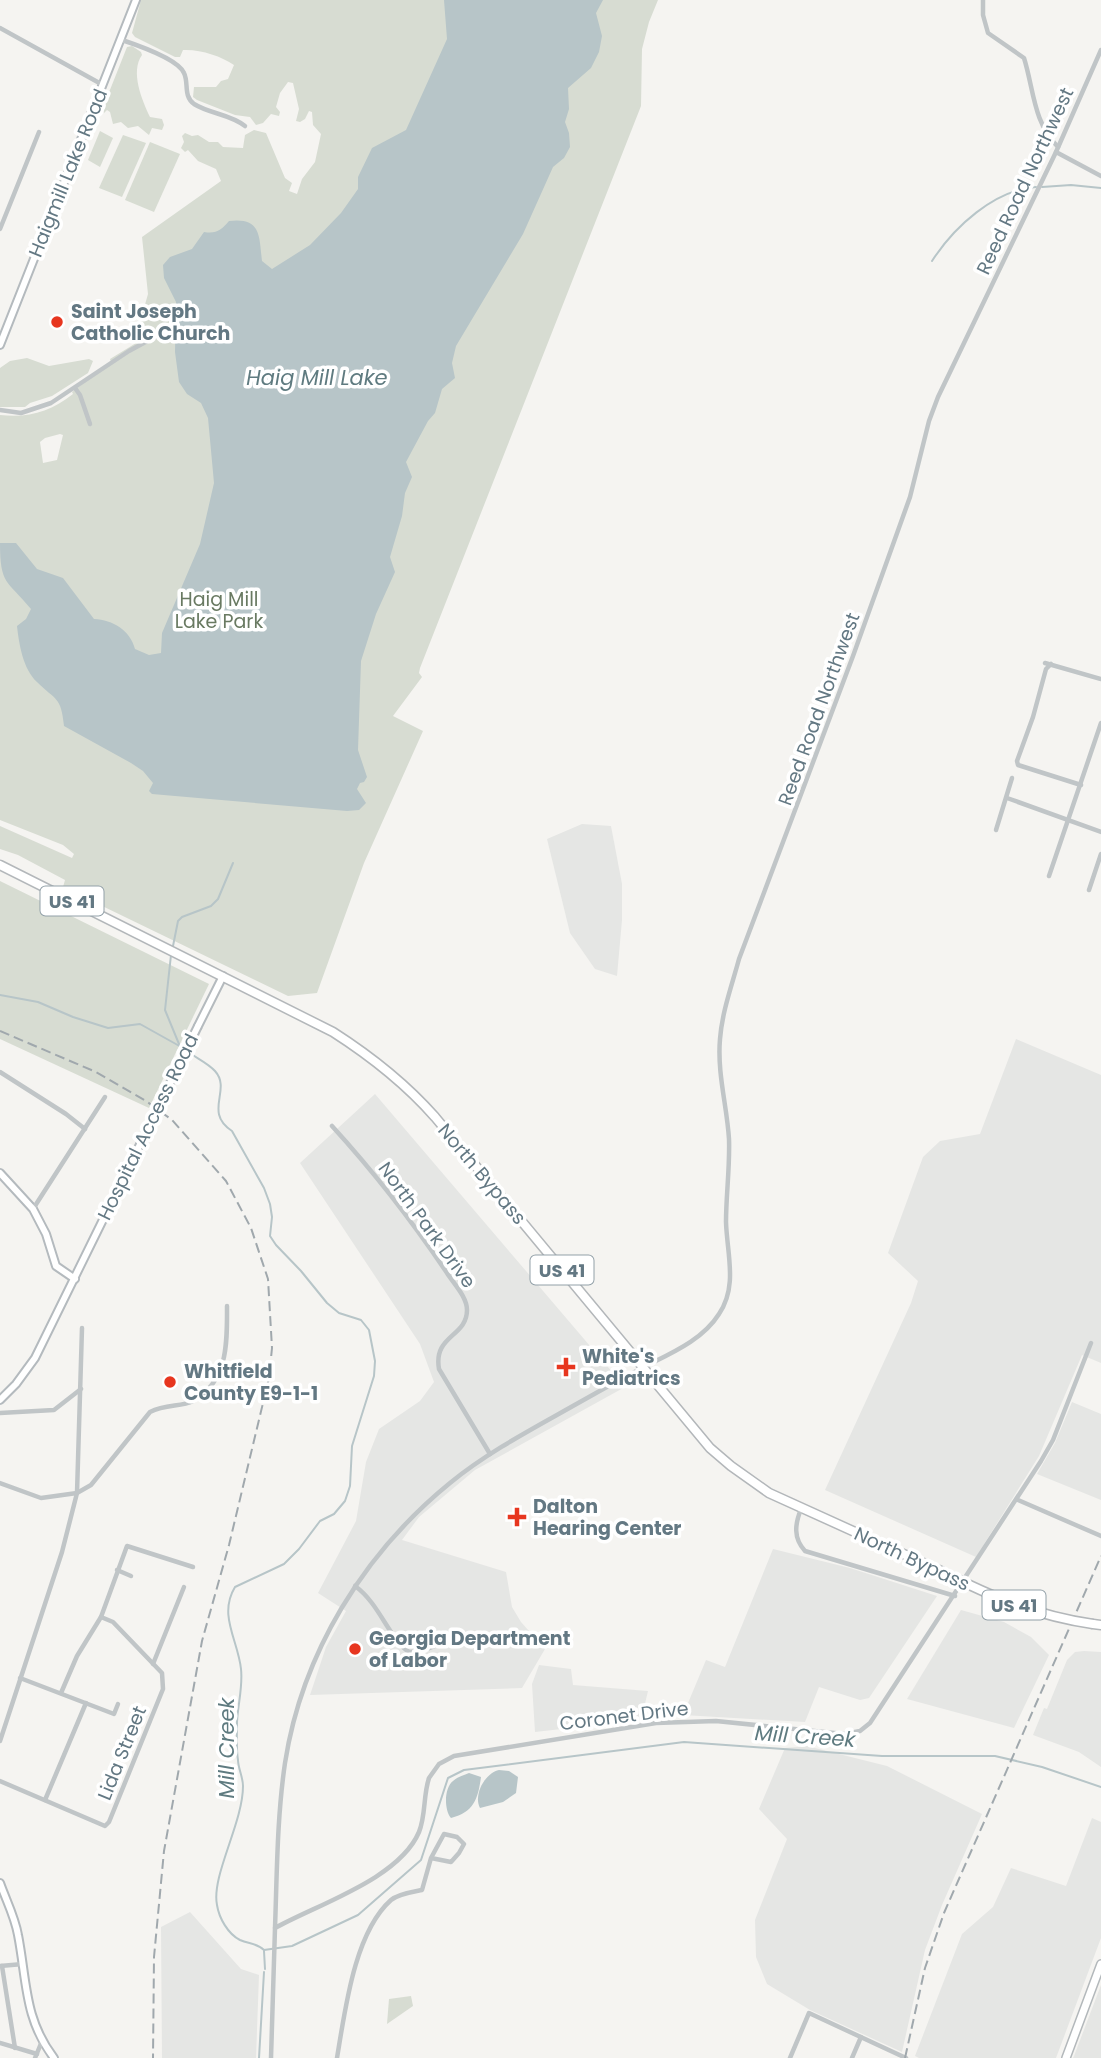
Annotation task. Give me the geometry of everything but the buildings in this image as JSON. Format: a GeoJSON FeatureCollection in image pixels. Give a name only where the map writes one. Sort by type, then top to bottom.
{"type":"FeatureCollection","features":[{"type":"Feature","properties":{"kind":"highway","name":"North Bypass"},"geometry":{"type":"LineString","coordinates":[[0,865],[333,1032],[365,1052],[411,1091],[710,1448],[769,1493],[1027,1610],[1059,1619],[1097,1624]]}},
{"type":"Feature","properties":{"kind":"main road","name":"Haigmill Lake Road"},"geometry":{"type":"LineString","coordinates":[[0,345],[136,0]]}},
{"type":"Feature","properties":{"kind":"main road","name":"Hospital Access Road"},"geometry":{"type":"LineString","coordinates":[[0,1400],[35,1358],[223,976]]}},
{"type":"Feature","properties":{"kind":"main road"},"geometry":{"type":"LineString","coordinates":[[0,1173],[33,1209],[46,1234],[56,1266],[75,1279]]}},
{"type":"Feature","properties":{"kind":"main road"},"geometry":{"type":"LineString","coordinates":[[0,1883],[18,1931],[29,2011],[42,2041],[54,2058]]}},
{"type":"Feature","properties":{"kind":"main road"},"geometry":{"type":"LineString","coordinates":[[1066,2058],[1101,1964]]}},
{"type":"Feature","properties":{"kind":"street"},"geometry":{"type":"LineString","coordinates":[[983,0],[983,15],[988,33],[1024,58],[1034,105],[1057,150],[1101,176]]}},
{"type":"Feature","properties":{"kind":"street"},"geometry":{"type":"LineString","coordinates":[[0,28],[103,85]]}},
{"type":"Feature","properties":{"kind":"street"},"geometry":{"type":"LineString","coordinates":[[121,40],[142,47],[178,66],[186,76],[188,94],[193,103],[236,119],[244,126]]}},
{"type":"Feature","properties":{"kind":"street","name":"Reed Road Northwest"},"geometry":{"type":"LineString","coordinates":[[275,1928],[280,1811],[289,1741],[320,1647],[355,1586],[411,1517],[451,1482],[490,1454],[686,1344],[716,1319],[726,1302],[730,1286],[726,1219],[729,1139],[719,1060],[722,1023],[739,959],[910,497],[929,421],[965,338],[1057,150],[1101,50]]}},
{"type":"Feature","properties":{"kind":"street"},"geometry":{"type":"LineString","coordinates":[[0,229],[39,132]]}},
{"type":"Feature","properties":{"kind":"street"},"geometry":{"type":"LineString","coordinates":[[0,411],[21,413],[51,403],[129,351],[174,326]]}},
{"type":"Feature","properties":{"kind":"street"},"geometry":{"type":"LineString","coordinates":[[75,388],[90,424]]}},
{"type":"Feature","properties":{"kind":"street"},"geometry":{"type":"LineString","coordinates":[[1081,785],[1018,765],[1017,761],[1048,664],[1101,679]]}},
{"type":"Feature","properties":{"kind":"street"},"geometry":{"type":"LineString","coordinates":[[1049,876],[1101,723]]}},
{"type":"Feature","properties":{"kind":"street"},"geometry":{"type":"LineString","coordinates":[[996,830],[1012,778]]}},
{"type":"Feature","properties":{"kind":"street"},"geometry":{"type":"LineString","coordinates":[[1007,798],[1101,832]]}},
{"type":"Feature","properties":{"kind":"street"},"geometry":{"type":"LineString","coordinates":[[1089,890],[1101,854]]}},
{"type":"Feature","properties":{"kind":"street"},"geometry":{"type":"LineString","coordinates":[[0,1072],[85,1129]]}},
{"type":"Feature","properties":{"kind":"street"},"geometry":{"type":"LineString","coordinates":[[33,1209],[105,1097]]}},
{"type":"Feature","properties":{"kind":"street","name":"North Park Drive"},"geometry":{"type":"LineString","coordinates":[[332,1126],[404,1212],[465,1300],[466,1319],[442,1345],[437,1358],[439,1369],[490,1454]]}},
{"type":"Feature","properties":{"kind":"street"},"geometry":{"type":"LineString","coordinates":[[0,1483],[41,1498],[77,1493],[91,1485],[150,1412],[164,1405],[194,1400],[212,1384],[225,1360],[227,1306]]}},
{"type":"Feature","properties":{"kind":"street"},"geometry":{"type":"LineString","coordinates":[[0,1741],[62,1552],[77,1493],[82,1328]]}},
{"type":"Feature","properties":{"kind":"street","name":"Coronet Drive"},"geometry":{"type":"LineString","coordinates":[[275,1928],[380,1874],[403,1855],[418,1832],[429,1778],[439,1764],[454,1756],[680,1721],[716,1721],[844,1734],[860,1731],[877,1715],[1018,1500],[1053,1440],[1091,1343]]}},
{"type":"Feature","properties":{"kind":"street"},"geometry":{"type":"LineString","coordinates":[[0,1413],[54,1409],[81,1389]]}},
{"type":"Feature","properties":{"kind":"street"},"geometry":{"type":"LineString","coordinates":[[1018,1500],[1101,1536]]}},
{"type":"Feature","properties":{"kind":"street"},"geometry":{"type":"LineString","coordinates":[[801,1509],[796,1521],[796,1536],[805,1551],[955,1596]]}},
{"type":"Feature","properties":{"kind":"street"},"geometry":{"type":"LineString","coordinates":[[61,1693],[77,1657],[101,1617],[127,1546],[193,1567]]}},
{"type":"Feature","properties":{"kind":"street"},"geometry":{"type":"LineString","coordinates":[[117,1570],[131,1576]]}},
{"type":"Feature","properties":{"kind":"street"},"geometry":{"type":"LineString","coordinates":[[355,1586],[374,1603],[399,1643],[409,1652],[422,1651],[466,1634]]}},
{"type":"Feature","properties":{"kind":"street"},"geometry":{"type":"LineString","coordinates":[[101,1617],[113,1622],[153,1664],[184,1587]]}},
{"type":"Feature","properties":{"kind":"street","name":"Lida Street"},"geometry":{"type":"LineString","coordinates":[[45,1800],[106,1826],[110,1822],[163,1689],[162,1673],[153,1664]]}},
{"type":"Feature","properties":{"kind":"street"},"geometry":{"type":"LineString","coordinates":[[20,1678],[114,1714],[118,1703]]}},
{"type":"Feature","properties":{"kind":"street"},"geometry":{"type":"LineString","coordinates":[[0,1781],[45,1800],[86,1703]]}},
{"type":"Feature","properties":{"kind":"street"},"geometry":{"type":"LineString","coordinates":[[337,2058],[355,1965],[375,1919],[393,1898],[422,1890],[431,1858],[444,1834],[457,1837],[464,1844],[460,1853],[451,1861],[431,1858]]}},
{"type":"Feature","properties":{"kind":"street"},"geometry":{"type":"LineString","coordinates":[[271,2058],[275,1928]]}},
{"type":"Feature","properties":{"kind":"street"},"geometry":{"type":"LineString","coordinates":[[15,2048],[1,1966],[23,1964]]}},
{"type":"Feature","properties":{"kind":"street"},"geometry":{"type":"LineString","coordinates":[[790,2058],[808,2014],[906,2058]]}},
{"type":"Feature","properties":{"kind":"street"},"geometry":{"type":"LineString","coordinates":[[852,2058],[861,2037]]}},
{"type":"Feature","properties":{"kind":"street"},"geometry":{"type":"LineString","coordinates":[[0,2043],[36,2056],[42,2041]]}},
{"type":"Feature","properties":{"kind":"shaded area"},"geometry":{"type":"Polygon","coordinates":[[[582,824],[611,826],[622,884],[617,976],[595,969],[570,933],[547,839],[582,824]]]}},
{"type":"Feature","properties":{"kind":"shaded area"},"geometry":{"type":"Polygon","coordinates":[[[1016,1039],[1101,1075],[1101,1363],[1082,1355],[1039,1456],[976,1557],[825,1490],[911,1303],[918,1281],[888,1253],[923,1157],[940,1141],[980,1134],[1016,1039]]]}},
{"type":"Feature","properties":{"kind":"shaded area"},"geometry":{"type":"Polygon","coordinates":[[[375,1094],[625,1387],[475,1470],[419,1517],[402,1540],[506,1572],[512,1607],[521,1622],[545,1649],[522,1688],[310,1695],[326,1647],[346,1611],[318,1593],[356,1521],[366,1462],[379,1429],[420,1401],[434,1382],[420,1344],[300,1163],[375,1094]]]}},
{"type":"Feature","properties":{"kind":"shaded area"},"geometry":{"type":"Polygon","coordinates":[[[1072,1402],[1101,1414],[1101,1500],[1037,1474],[1055,1443],[1072,1402]]]}},
{"type":"Feature","properties":{"kind":"shaded area"},"geometry":{"type":"Polygon","coordinates":[[[773,1549],[850,1568],[937,1596],[869,1698],[860,1700],[819,1687],[805,1722],[683,1715],[706,1660],[725,1667],[773,1549]]]}},
{"type":"Feature","properties":{"kind":"shaded area"},"geometry":{"type":"Polygon","coordinates":[[[961,1610],[1004,1622],[1031,1637],[1049,1655],[1014,1728],[907,1699],[961,1610]]]}},
{"type":"Feature","properties":{"kind":"shaded area"},"geometry":{"type":"Polygon","coordinates":[[[1075,1652],[1101,1652],[1101,1767],[1079,1752],[1033,1735],[1067,1660],[1075,1652]]]}},
{"type":"Feature","properties":{"kind":"shaded area"},"geometry":{"type":"Polygon","coordinates":[[[539,1665],[571,1669],[573,1685],[648,1691],[641,1720],[535,1732],[532,1684],[539,1665]]]}},
{"type":"Feature","properties":{"kind":"shaded area"},"geometry":{"type":"Polygon","coordinates":[[[807,1746],[887,1766],[982,1814],[925,1950],[902,2052],[810,2010],[767,1984],[756,1957],[755,1920],[787,1839],[759,1809],[785,1748],[807,1746]]]}},
{"type":"Feature","properties":{"kind":"shaded area"},"geometry":{"type":"Polygon","coordinates":[[[1092,1818],[1101,1822],[1101,1938],[1056,2058],[915,2056],[962,1934],[993,1907],[1011,1868],[1066,1886],[1092,1818]]]}},
{"type":"Feature","properties":{"kind":"shaded area"},"geometry":{"type":"Polygon","coordinates":[[[190,1912],[241,1969],[259,1975],[256,2058],[162,2058],[161,1927],[190,1912]]]}},
{"type":"Feature","properties":{"kind":"shaded area"},"geometry":{"type":"Polygon","coordinates":[[[1101,1985],[1101,2058],[1073,2058],[1074,2056],[1101,1985]]]}},
{"type":"Feature","properties":{"kind":"green space","name":"Haig Mill Lake Park"},"geometry":{"type":"Polygon","coordinates":[[[141,0],[658,0],[642,49],[641,106],[420,668],[422,677],[393,716],[423,731],[364,863],[317,993],[288,996],[63,887],[65,880],[18,855],[0,849],[0,826],[72,858],[74,854],[63,845],[0,820],[0,415],[20,416],[56,405],[111,362],[110,359],[141,340],[140,322],[148,294],[142,237],[221,181],[216,169],[198,161],[188,150],[185,152],[181,148],[184,142],[182,136],[185,133],[198,135],[209,142],[218,142],[223,147],[243,148],[245,135],[254,130],[266,133],[285,178],[292,183],[289,191],[297,194],[302,179],[315,162],[321,134],[313,125],[312,112],[309,111],[300,122],[296,121],[299,109],[293,83],[288,82],[280,93],[276,107],[280,112],[279,116],[271,114],[263,123],[256,125],[250,117],[235,115],[193,97],[194,87],[216,87],[221,81],[228,79],[234,65],[217,56],[196,51],[183,50],[180,57],[175,57],[132,33],[141,0]],[[63,435],[45,438],[40,442],[43,463],[57,460],[63,435]]]}},
{"type":"Feature","properties":{"kind":"green space"},"geometry":{"type":"Polygon","coordinates":[[[132,46],[142,55],[137,78],[144,103],[150,117],[162,119],[164,125],[162,130],[152,128],[149,135],[138,126],[128,128],[121,122],[113,124],[110,112],[107,110],[104,113],[102,110],[127,47],[132,46]]]}},
{"type":"Feature","properties":{"kind":"green space"},"geometry":{"type":"Polygon","coordinates":[[[100,131],[113,138],[100,167],[88,160],[100,131]]]}},
{"type":"Feature","properties":{"kind":"green space"},"geometry":{"type":"Polygon","coordinates":[[[123,135],[146,143],[122,197],[99,188],[123,135]]]}},
{"type":"Feature","properties":{"kind":"green space"},"geometry":{"type":"Polygon","coordinates":[[[150,142],[180,154],[154,212],[125,200],[150,142]]]}},
{"type":"Feature","properties":{"kind":"green space"},"geometry":{"type":"Polygon","coordinates":[[[27,358],[49,366],[89,359],[93,361],[88,373],[52,396],[25,407],[0,407],[0,368],[10,361],[27,358]]]}},
{"type":"Feature","properties":{"kind":"green space"},"geometry":{"type":"Polygon","coordinates":[[[0,881],[209,984],[149,1108],[0,1039],[0,881]]]}},
{"type":"Feature","properties":{"kind":"green space"},"geometry":{"type":"Polygon","coordinates":[[[411,1996],[413,2006],[387,2024],[389,1999],[411,1996]]]}},
{"type":"Feature","properties":{"kind":"water","name":"Haig Mill Lake"},"geometry":{"type":"Polygon","coordinates":[[[444,0],[603,0],[596,13],[602,36],[599,52],[591,68],[568,88],[569,109],[565,122],[570,147],[564,158],[553,167],[523,234],[456,346],[452,363],[455,378],[442,389],[435,413],[406,462],[412,477],[405,493],[402,516],[390,557],[395,572],[376,614],[361,661],[358,750],[367,777],[357,789],[366,803],[359,810],[347,811],[152,794],[149,791],[153,783],[143,771],[64,726],[59,704],[32,677],[25,663],[17,626],[26,619],[31,609],[3,575],[0,543],[16,543],[37,569],[63,578],[94,619],[108,621],[120,627],[129,636],[135,649],[149,655],[161,653],[162,633],[200,544],[214,483],[208,418],[201,403],[187,394],[179,382],[175,352],[176,302],[164,278],[163,265],[170,257],[192,249],[204,232],[218,231],[229,221],[248,222],[257,230],[262,261],[272,269],[310,245],[341,213],[358,189],[358,177],[372,148],[406,130],[447,39],[444,0]]]}},
{"type":"Feature","properties":{"kind":"water"},"geometry":{"type":"Polygon","coordinates":[[[499,1770],[509,1771],[518,1777],[516,1793],[503,1802],[480,1808],[478,1797],[482,1785],[489,1775],[499,1770]]]}},
{"type":"Feature","properties":{"kind":"water"},"geometry":{"type":"Polygon","coordinates":[[[469,1773],[481,1777],[474,1803],[465,1812],[451,1818],[446,1805],[450,1784],[469,1773]]]}},
{"type":"Feature","properties":{"kind":"waterway"},"geometry":{"type":"LineString","coordinates":[[1042,187],[1071,185],[1101,188]]}},
{"type":"Feature","properties":{"kind":"waterway"},"geometry":{"type":"LineString","coordinates":[[932,261],[976,212],[1005,195],[1036,187]]}},
{"type":"Feature","properties":{"kind":"waterway"},"geometry":{"type":"LineString","coordinates":[[173,946],[178,921],[211,906],[218,899],[233,863]]}},
{"type":"Feature","properties":{"kind":"waterway"},"geometry":{"type":"LineString","coordinates":[[171,955],[165,1010],[179,1044]]}},
{"type":"Feature","properties":{"kind":"waterway","name":"Mill Creek"},"geometry":{"type":"LineString","coordinates":[[0,995],[38,1002],[108,1028],[140,1024],[183,1048]]}},
{"type":"Feature","properties":{"kind":"waterway","name":"Mill Creek"},"geometry":{"type":"LineString","coordinates":[[187,1051],[212,1068],[219,1078],[220,1116],[232,1131],[264,1188],[272,1217],[270,1236],[327,1303],[339,1313],[361,1320],[369,1330],[375,1361],[374,1376],[352,1446],[350,1486],[345,1501],[334,1514],[320,1521],[284,1564],[235,1587],[230,1597],[230,1628],[241,1675],[237,1746],[243,1786],[242,1801],[216,1893],[220,1915],[228,1930],[236,1937],[264,1950],[292,1946],[358,1915],[421,1860],[448,1778],[464,1770],[684,1742],[882,1756],[995,1756],[1042,1767],[1101,1787]]}},
{"type":"Feature","properties":{"kind":"waterway"},"geometry":{"type":"LineString","coordinates":[[264,1951],[265,1969]]}},
{"type":"Feature","properties":{"kind":"waterway"},"geometry":{"type":"LineString","coordinates":[[259,2058],[264,1972]]}},
{"type":"Feature","properties":{"kind":"railway"},"geometry":{"type":"LineString","coordinates":[[0,1031],[96,1072],[146,1101],[172,1120],[226,1181],[251,1228],[268,1279],[272,1348],[269,1378],[229,1545],[202,1641],[164,1851],[154,1957],[153,2058]]}},
{"type":"Feature","properties":{"kind":"railway"},"geometry":{"type":"LineString","coordinates":[[905,2058],[925,1968],[944,1913],[1101,1556]]}},
{"type":"Feature","properties":{"kind":"place","name":"Saint Joseph Catholic Church"},"geometry":{"type":"Point","coordinates":[57,322]}},
{"type":"Feature","properties":{"kind":"place","name":"White's Pediatrics"},"geometry":{"type":"Point","coordinates":[566,1367]}},
{"type":"Feature","properties":{"kind":"place","name":"Whitfield County E9-1-1"},"geometry":{"type":"Point","coordinates":[170,1382]}},
{"type":"Feature","properties":{"kind":"place","name":"Dalton Hearing Center"},"geometry":{"type":"Point","coordinates":[517,1517]}},
{"type":"Feature","properties":{"kind":"place","name":"Georgia Department of Labor"},"geometry":{"type":"Point","coordinates":[355,1649]}}]}
